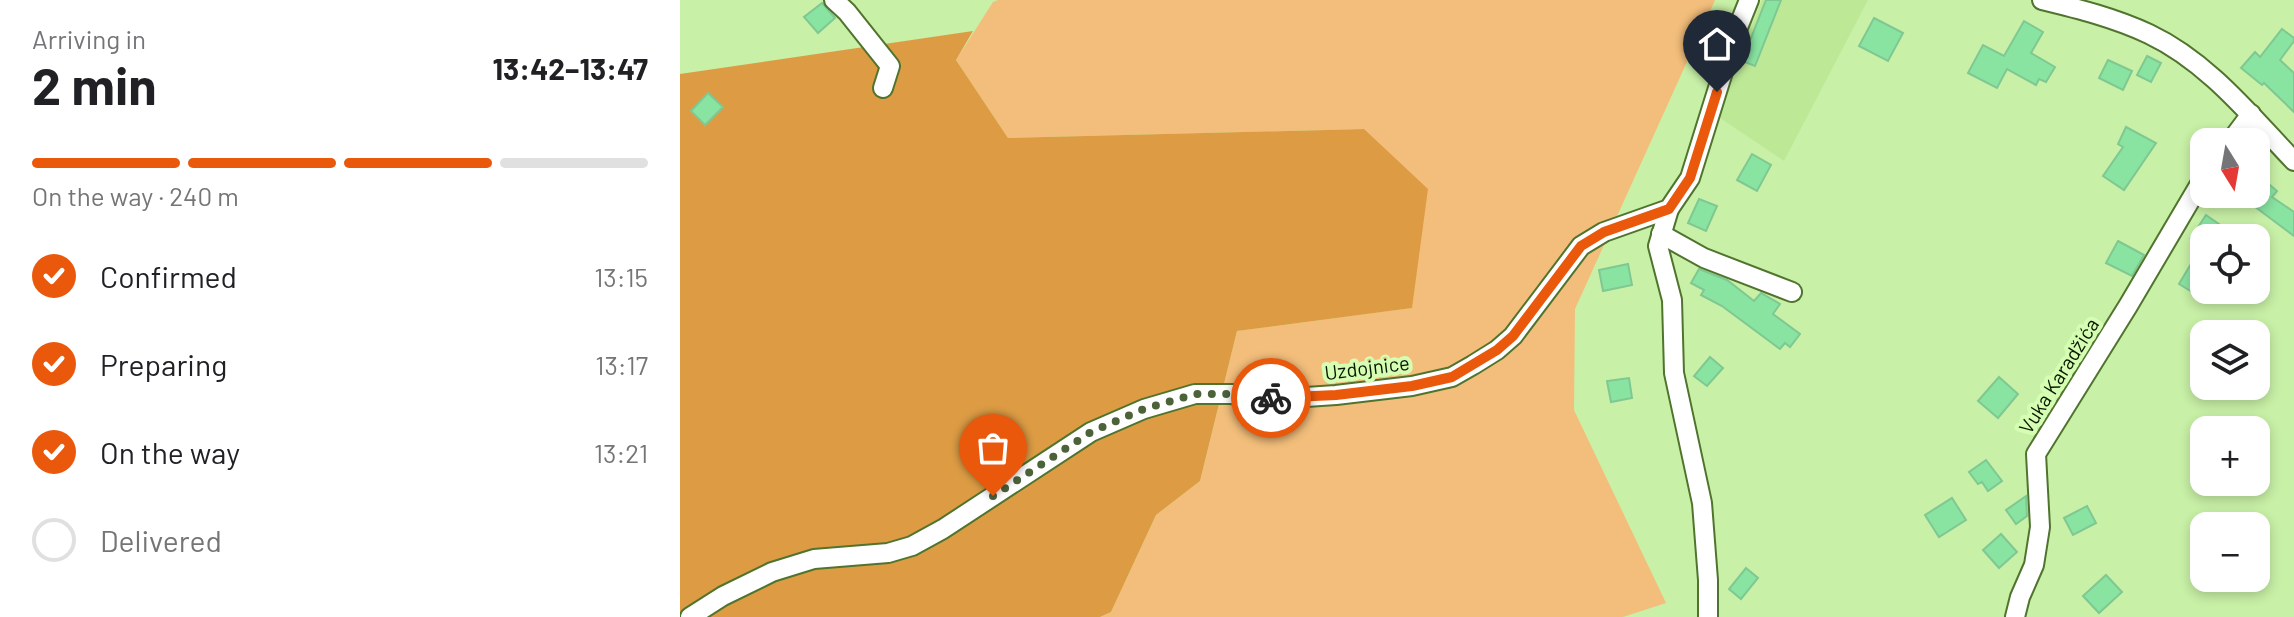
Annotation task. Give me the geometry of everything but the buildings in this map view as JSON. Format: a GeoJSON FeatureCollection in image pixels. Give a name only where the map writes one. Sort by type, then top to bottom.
{"type":"FeatureCollection","features":[{"type":"Feature","properties":{"kind":"street"},"geometry":{"type":"LineString","coordinates":[[834,0],[890,66],[883,88]]}},
{"type":"Feature","properties":{"kind":"street"},"geometry":{"type":"LineString","coordinates":[[1708,617],[1702,503],[1674,373],[1672,300],[1658,246],[1669,209],[1690,178],[1733,40],[1749,0]]}},
{"type":"Feature","properties":{"kind":"street"},"geometry":{"type":"LineString","coordinates":[[2042,0],[2101,15],[2151,35],[2189,58],[2292,153]]}},
{"type":"Feature","properties":{"kind":"street"},"geometry":{"type":"LineString","coordinates":[[2240,128],[2251,114]]}},
{"type":"Feature","properties":{"kind":"street","name":"Vuka Karadžića"},"geometry":{"type":"LineString","coordinates":[[2015,617],[2034,565],[2040,527],[2036,454],[2190,201]]}},
{"type":"Feature","properties":{"kind":"street","name":"Uzdojnice"},"geometry":{"type":"LineString","coordinates":[[690,617],[772,572],[800,563],[888,553],[912,546],[1091,432],[1144,409],[1195,394],[1276,399],[1412,386],[1452,377],[1497,350],[1513,336],[1581,246],[1604,232],[1669,209]]}},
{"type":"Feature","properties":{"kind":"street"},"geometry":{"type":"LineString","coordinates":[[1661,234],[1704,258],[1792,292]]}},
{"type":"Feature","properties":{"kind":"shaded area"},"geometry":{"type":"Polygon","coordinates":[[[1715,0],[1575,309],[1574,410],[1666,603],[1623,617],[1100,617],[1111,612],[1156,515],[1200,481],[1237,331],[1411,308],[1364,129],[1008,138],[956,60],[993,2],[1715,0]]]}},
{"type":"Feature","properties":{"kind":"shaded area"},"geometry":{"type":"Polygon","coordinates":[[[1762,0],[1868,0],[1784,161],[1717,116],[1762,0]]]}},
{"type":"Feature","properties":{"kind":"shaded area"},"geometry":{"type":"Polygon","coordinates":[[[973,31],[956,60],[1008,138],[1364,129],[1428,189],[1412,308],[1237,331],[1200,481],[1156,515],[1111,612],[1100,617],[680,617],[680,74],[973,31]]]}},
{"type":"Feature","properties":{"kind":"way so far"},"geometry":{"type":"LineString","coordinates":[[993,496],[1091,432],[1144,409],[1195,394],[1271,398]]}},
{"type":"Feature","properties":{"kind":"route"},"geometry":{"type":"LineString","coordinates":[[1271,398],[1336,395],[1412,386],[1452,377],[1497,350],[1513,336],[1581,246],[1604,232],[1669,209],[1690,178],[1717,92]]}}]}
